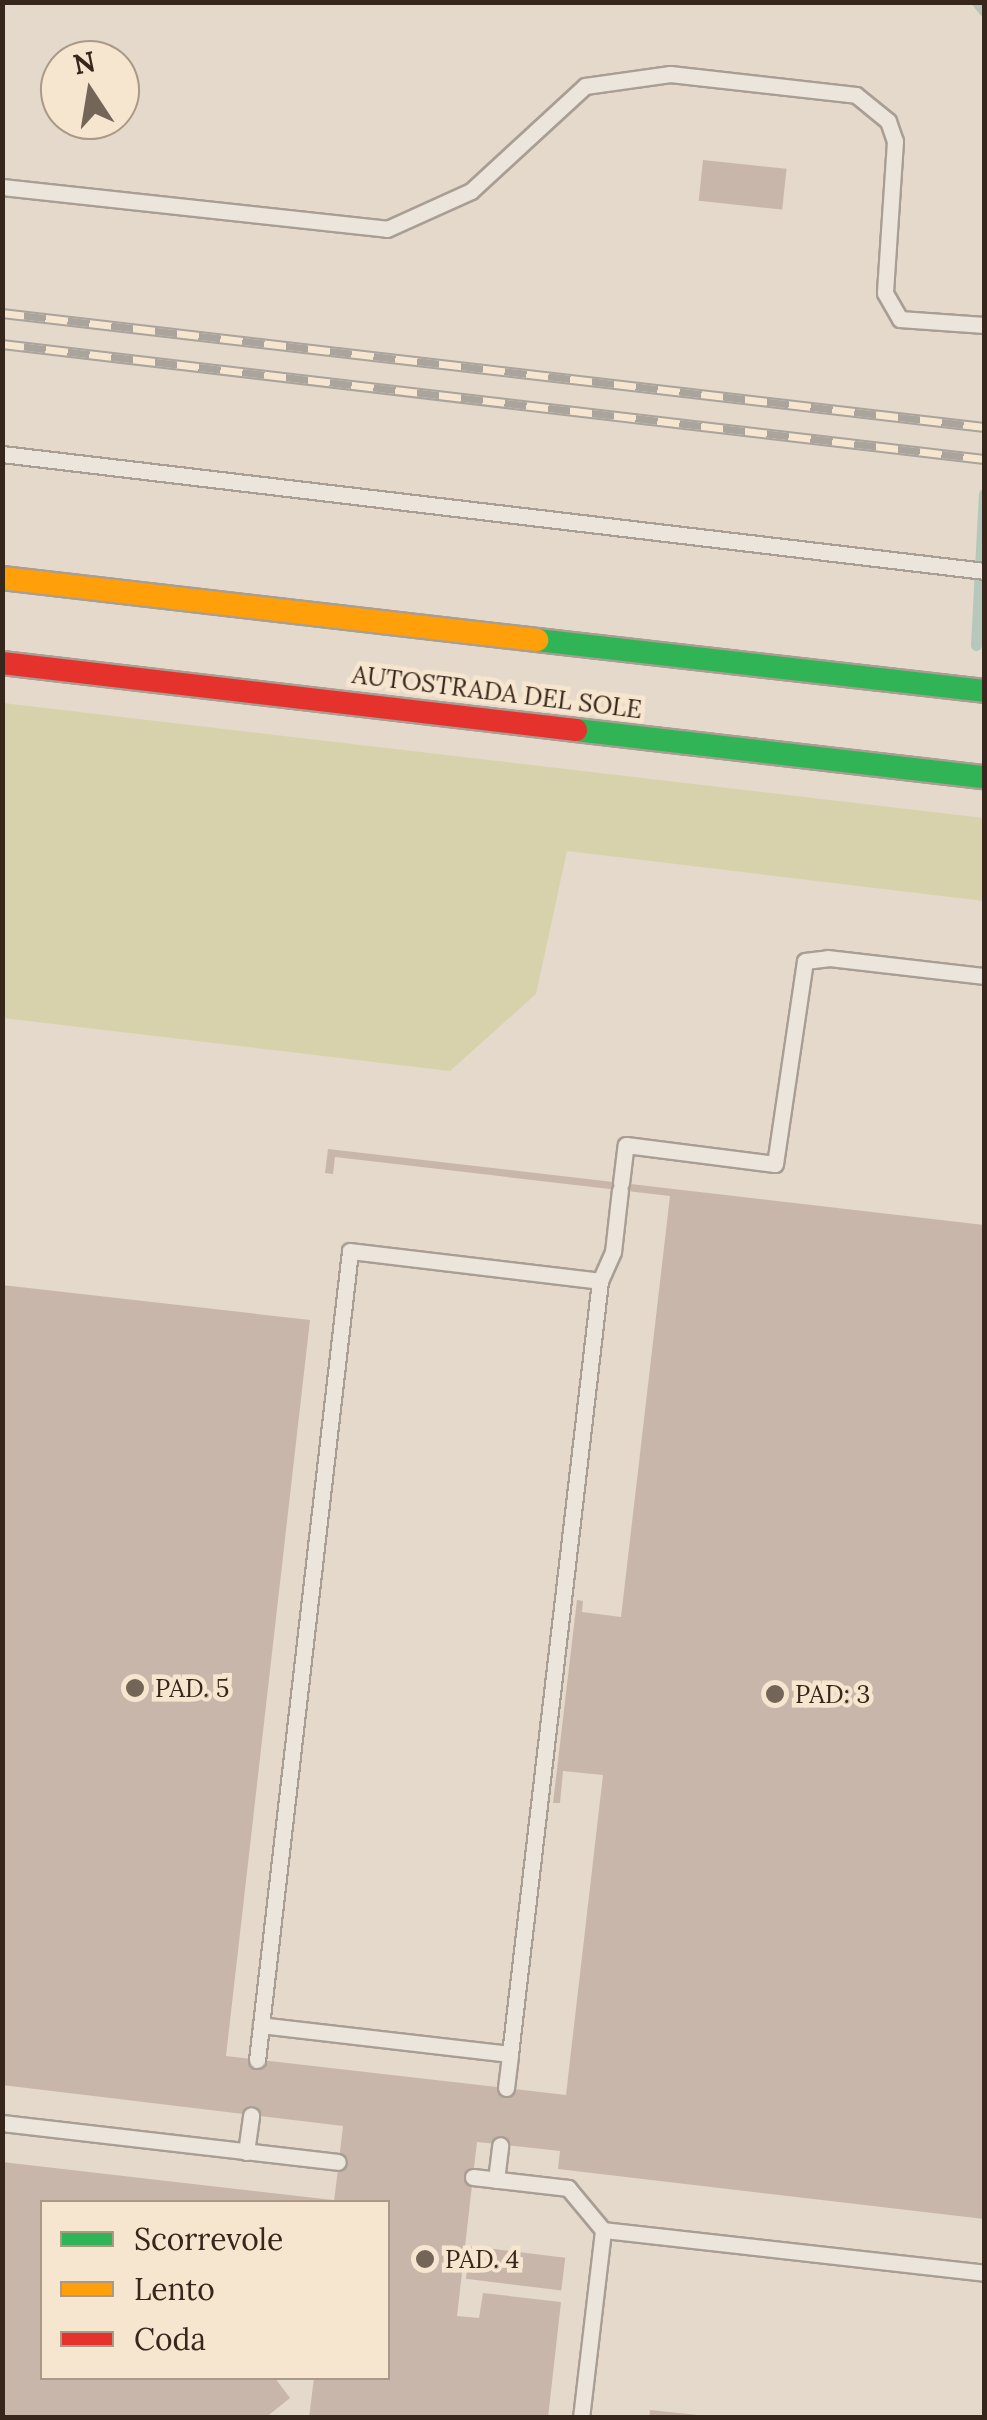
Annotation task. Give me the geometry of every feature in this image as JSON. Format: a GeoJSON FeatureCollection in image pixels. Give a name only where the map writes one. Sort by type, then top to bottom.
{"type":"FeatureCollection","features":[{"type":"Feature","properties":{"kind":"highway"},"geometry":{"type":"LineString","coordinates":[[2,578],[984,691]]}},
{"type":"Feature","properties":{"kind":"highway","name":"AUTOSTRADA DEL SOLE"},"geometry":{"type":"LineString","coordinates":[[2,663],[984,776]]}},
{"type":"Feature","properties":{"kind":"lane"},"geometry":{"type":"LineString","coordinates":[[2,187],[387,229],[471,191],[585,86],[670,74],[856,95],[888,120],[895,141],[885,293],[900,318],[984,325]]}},
{"type":"Feature","properties":{"kind":"lane"},"geometry":{"type":"LineString","coordinates":[[2,454],[984,571]]}},
{"type":"Feature","properties":{"kind":"lane"},"geometry":{"type":"LineString","coordinates":[[506,2088],[600,1280],[612,1252],[626,1145],[775,1164],[805,961],[984,976]]}},
{"type":"Feature","properties":{"kind":"lane"},"geometry":{"type":"LineString","coordinates":[[257,2060],[350,1251],[600,1280]]}},
{"type":"Feature","properties":{"kind":"lane"},"geometry":{"type":"LineString","coordinates":[[261,2026],[510,2054]]}},
{"type":"Feature","properties":{"kind":"lane"},"geometry":{"type":"LineString","coordinates":[[246,2152],[251,2115]]}},
{"type":"Feature","properties":{"kind":"lane"},"geometry":{"type":"LineString","coordinates":[[2,2123],[338,2162]]}},
{"type":"Feature","properties":{"kind":"lane"},"geometry":{"type":"LineString","coordinates":[[496,2180],[500,2145]]}},
{"type":"Feature","properties":{"kind":"lane"},"geometry":{"type":"LineString","coordinates":[[473,2178],[568,2188],[602,2230],[984,2273]]}},
{"type":"Feature","properties":{"kind":"lane"},"geometry":{"type":"LineString","coordinates":[[581,2418],[602,2230]]}},
{"type":"Feature","properties":{"kind":"shaded area"},"geometry":{"type":"Polygon","coordinates":[[[3,703],[984,818],[984,901],[567,851],[536,994],[450,1071],[3,1018],[3,703]]]}},
{"type":"Feature","properties":{"kind":"building"},"geometry":{"type":"Polygon","coordinates":[[[703,160],[787,169],[782,210],[699,201],[703,160]]]}},
{"type":"Feature","properties":{"kind":"building"},"geometry":{"type":"Polygon","coordinates":[[[328,1149],[984,1225],[984,2219],[558,2169],[560,2151],[477,2142],[457,2316],[479,2318],[483,2293],[561,2302],[548,2418],[309,2418],[314,2380],[390,2380],[390,2200],[334,2200],[343,2126],[2,2085],[2,1285],[310,1320],[226,2056],[566,2095],[603,1775],[563,1771],[560,1803],[553,1803],[577,1600],[583,1601],[582,1612],[621,1617],[670,1196],[335,1157],[333,1174],[325,1173],[328,1149]]]}},
{"type":"Feature","properties":{"kind":"building"},"geometry":{"type":"Polygon","coordinates":[[[2,2162],[333,2200],[40,2200],[40,2380],[276,2380],[290,2398],[265,2418],[2,2418],[2,2162]]]}},
{"type":"Feature","properties":{"kind":"building"},"geometry":{"type":"Polygon","coordinates":[[[470,2246],[565,2258],[561,2290],[466,2279],[470,2246]]]}},
{"type":"Feature","properties":{"kind":"building"},"geometry":{"type":"Polygon","coordinates":[[[650,2410],[698,2415],[698,2418],[649,2418],[650,2410]]]}},
{"type":"Feature","properties":{"kind":"waterway"},"geometry":{"type":"LineString","coordinates":[[977,2],[984,11]]}},
{"type":"Feature","properties":{"kind":"waterway"},"geometry":{"type":"LineString","coordinates":[[976,645],[984,494]]}},
{"type":"Feature","properties":{"kind":"railway"},"geometry":{"type":"LineString","coordinates":[[2,313],[984,427]]}},
{"type":"Feature","properties":{"kind":"railway"},"geometry":{"type":"LineString","coordinates":[[2,344],[984,459]]}},
{"type":"Feature","properties":{"kind":"traffic: fast"},"geometry":{"type":"LineString","coordinates":[[537,640],[984,691]]}},
{"type":"Feature","properties":{"kind":"traffic: fast"},"geometry":{"type":"LineString","coordinates":[[576,730],[984,777]]}},
{"type":"Feature","properties":{"kind":"traffic: slow"},"geometry":{"type":"LineString","coordinates":[[2,578],[537,640]]}},
{"type":"Feature","properties":{"kind":"traffic: jam"},"geometry":{"type":"LineString","coordinates":[[2,663],[576,730]]}},
{"type":"Feature","properties":{"kind":"place","name":"PAD. 5"},"geometry":{"type":"Point","coordinates":[135,1688]}},
{"type":"Feature","properties":{"kind":"place","name":"PAD: 3"},"geometry":{"type":"Point","coordinates":[775,1694]}},
{"type":"Feature","properties":{"kind":"place","name":"PAD. 4"},"geometry":{"type":"Point","coordinates":[425,2259]}}]}
